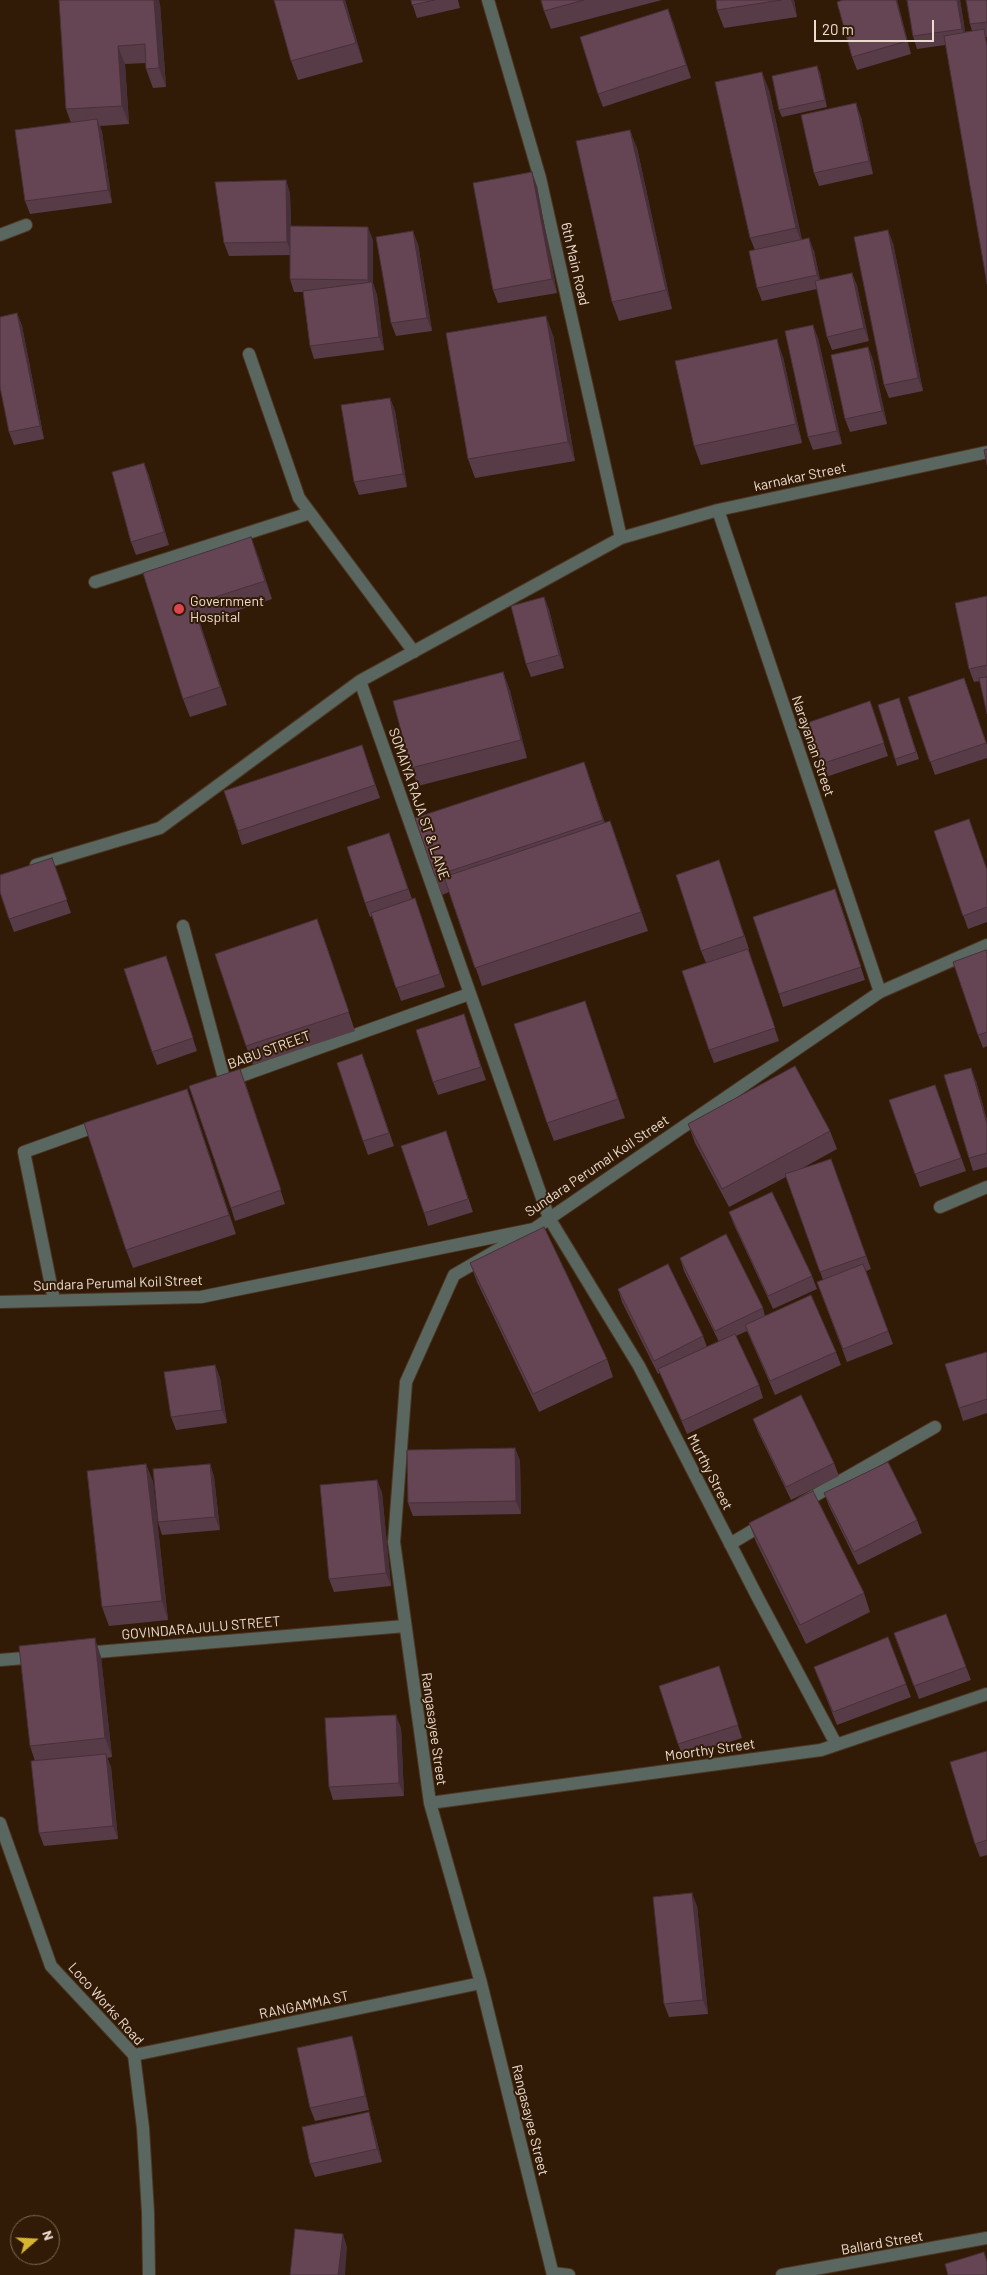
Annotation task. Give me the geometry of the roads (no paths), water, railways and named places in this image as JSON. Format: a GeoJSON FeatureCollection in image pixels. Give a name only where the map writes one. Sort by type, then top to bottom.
{"type":"FeatureCollection","features":[{"type":"Feature","properties":{"kind":"street","name":"6th Main Road"},"geometry":{"type":"LineString","coordinates":[[488,0],[540,178],[621,538]]}},
{"type":"Feature","properties":{"kind":"street"},"geometry":{"type":"LineString","coordinates":[[0,235],[26,225]]}},
{"type":"Feature","properties":{"kind":"street"},"geometry":{"type":"LineString","coordinates":[[249,354],[299,498],[414,652]]}},
{"type":"Feature","properties":{"kind":"street","name":"karnakar Street"},"geometry":{"type":"LineString","coordinates":[[621,538],[718,510],[987,452]]}},
{"type":"Feature","properties":{"kind":"street","name":"Narayanan Street"},"geometry":{"type":"LineString","coordinates":[[718,510],[880,992]]}},
{"type":"Feature","properties":{"kind":"street"},"geometry":{"type":"LineString","coordinates":[[95,582],[310,513]]}},
{"type":"Feature","properties":{"kind":"street"},"geometry":{"type":"LineString","coordinates":[[28,868],[160,828],[360,681],[621,538]]}},
{"type":"Feature","properties":{"kind":"street","name":"SOMAIYA RAJA ST & LANE"},"geometry":{"type":"LineString","coordinates":[[360,681],[549,1218]]}},
{"type":"Feature","properties":{"kind":"street","name":"BABU STREET"},"geometry":{"type":"LineString","coordinates":[[183,926],[220,1083],[469,994]]}},
{"type":"Feature","properties":{"kind":"street","name":"Sundara Perumal Koil Street"},"geometry":{"type":"LineString","coordinates":[[0,1302],[201,1297],[534,1229],[880,992],[987,945]]}},
{"type":"Feature","properties":{"kind":"street"},"geometry":{"type":"LineString","coordinates":[[54,1300],[24,1152],[115,1120]]}},
{"type":"Feature","properties":{"kind":"street"},"geometry":{"type":"LineString","coordinates":[[940,1207],[987,1187]]}},
{"type":"Feature","properties":{"kind":"street","name":"Murthy Street"},"geometry":{"type":"LineString","coordinates":[[549,1218],[639,1366],[730,1544],[836,1744]]}},
{"type":"Feature","properties":{"kind":"street","name":"Rangasayee Street"},"geometry":{"type":"LineString","coordinates":[[534,1229],[454,1275],[406,1382],[394,1542],[430,1803],[480,1984],[553,2274]]}},
{"type":"Feature","properties":{"kind":"street"},"geometry":{"type":"LineString","coordinates":[[730,1544],[935,1426]]}},
{"type":"Feature","properties":{"kind":"street","name":"GOVINDARAJULU STREET"},"geometry":{"type":"LineString","coordinates":[[69,1654],[405,1626]]}},
{"type":"Feature","properties":{"kind":"street"},"geometry":{"type":"LineString","coordinates":[[0,1660],[49,1656]]}},
{"type":"Feature","properties":{"kind":"street","name":"Moorthy Street"},"geometry":{"type":"LineString","coordinates":[[430,1803],[821,1750],[987,1694]]}},
{"type":"Feature","properties":{"kind":"street","name":"Loco Works Road"},"geometry":{"type":"LineString","coordinates":[[0,1823],[51,1966],[134,2055],[143,2128],[148,2213],[149,2275]]}},
{"type":"Feature","properties":{"kind":"street","name":"RANGAMMA ST"},"geometry":{"type":"LineString","coordinates":[[134,2055],[480,1984]]}},
{"type":"Feature","properties":{"kind":"street","name":"Ballard Street"},"geometry":{"type":"LineString","coordinates":[[782,2275],[987,2238]]}},
{"type":"Feature","properties":{"kind":"street"},"geometry":{"type":"LineString","coordinates":[[553,2274],[569,2275]]}},
{"type":"Feature","properties":{"kind":"place","name":"Government Hospital"},"geometry":{"type":"Point","coordinates":[179,609]}}]}
